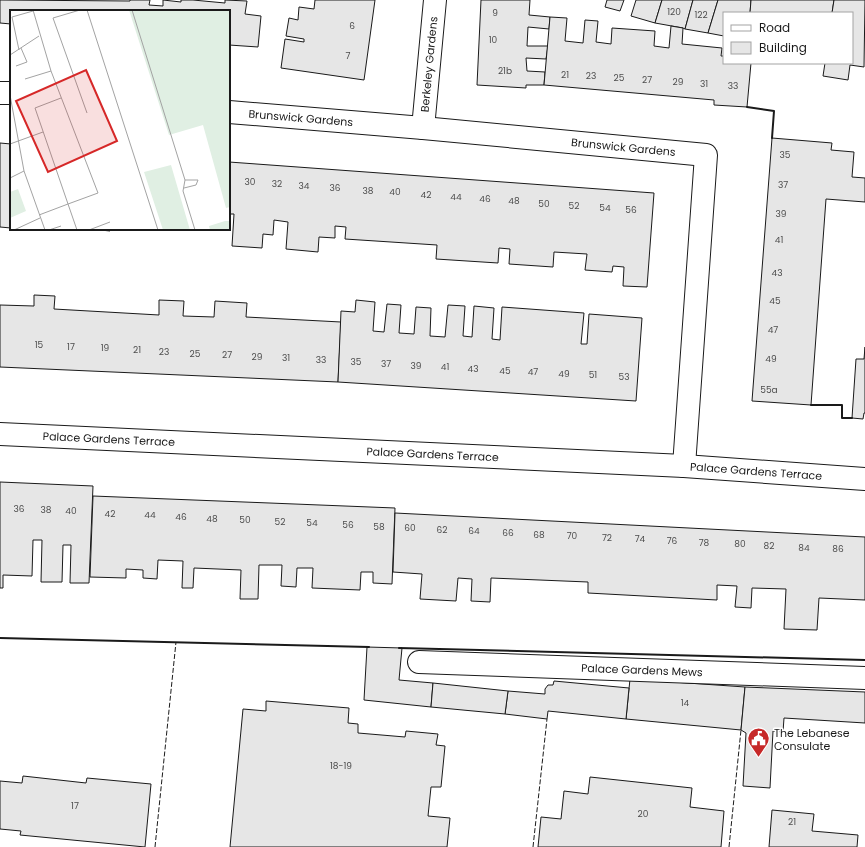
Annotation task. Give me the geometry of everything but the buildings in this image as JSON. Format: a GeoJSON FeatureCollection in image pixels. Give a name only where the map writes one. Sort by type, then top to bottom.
{"type":"FeatureCollection","features":[{"type":"Feature","properties":{"kind":"street","name":"Berkeley Gardens"},"geometry":{"type":"LineString","coordinates":[[423,128],[435,0]]}},
{"type":"Feature","properties":{"kind":"street"},"geometry":{"type":"LineString","coordinates":[[0,93],[10,94]]}},
{"type":"Feature","properties":{"kind":"street","name":"Brunswick Gardens"},"geometry":{"type":"LineString","coordinates":[[230,112],[423,128],[706,155],[684,466]]}},
{"type":"Feature","properties":{"kind":"street","name":"Palace Gardens Terrace"},"geometry":{"type":"LineString","coordinates":[[0,434],[684,466],[865,479]]}},
{"type":"Feature","properties":{"kind":"street","name":"Palace Gardens Mews"},"geometry":{"type":"LineString","coordinates":[[419,662],[865,678]]}},
{"type":"Feature","properties":{"kind":"fence"},"geometry":{"type":"LineString","coordinates":[[155,847],[176,642]]}},
{"type":"Feature","properties":{"kind":"fence"},"geometry":{"type":"LineString","coordinates":[[533,847],[547,719]]}},
{"type":"Feature","properties":{"kind":"fence"},"geometry":{"type":"LineString","coordinates":[[729,847],[741,730]]}},
{"type":"Feature","properties":{"kind":"wall"},"geometry":{"type":"LineString","coordinates":[[747,107],[774,111],[772,138]]}},
{"type":"Feature","properties":{"kind":"wall"},"geometry":{"type":"LineString","coordinates":[[811,405],[842,405],[842,418],[852,418]]}},
{"type":"Feature","properties":{"kind":"wall"},"geometry":{"type":"LineString","coordinates":[[0,638],[369,647]]}},
{"type":"Feature","properties":{"kind":"wall"},"geometry":{"type":"LineString","coordinates":[[399,648],[865,660]]}},
{"type":"Feature","properties":{"kind":"place","name":"The Lebanese Consulate"},"geometry":{"type":"Point","coordinates":[758,758]}}]}
